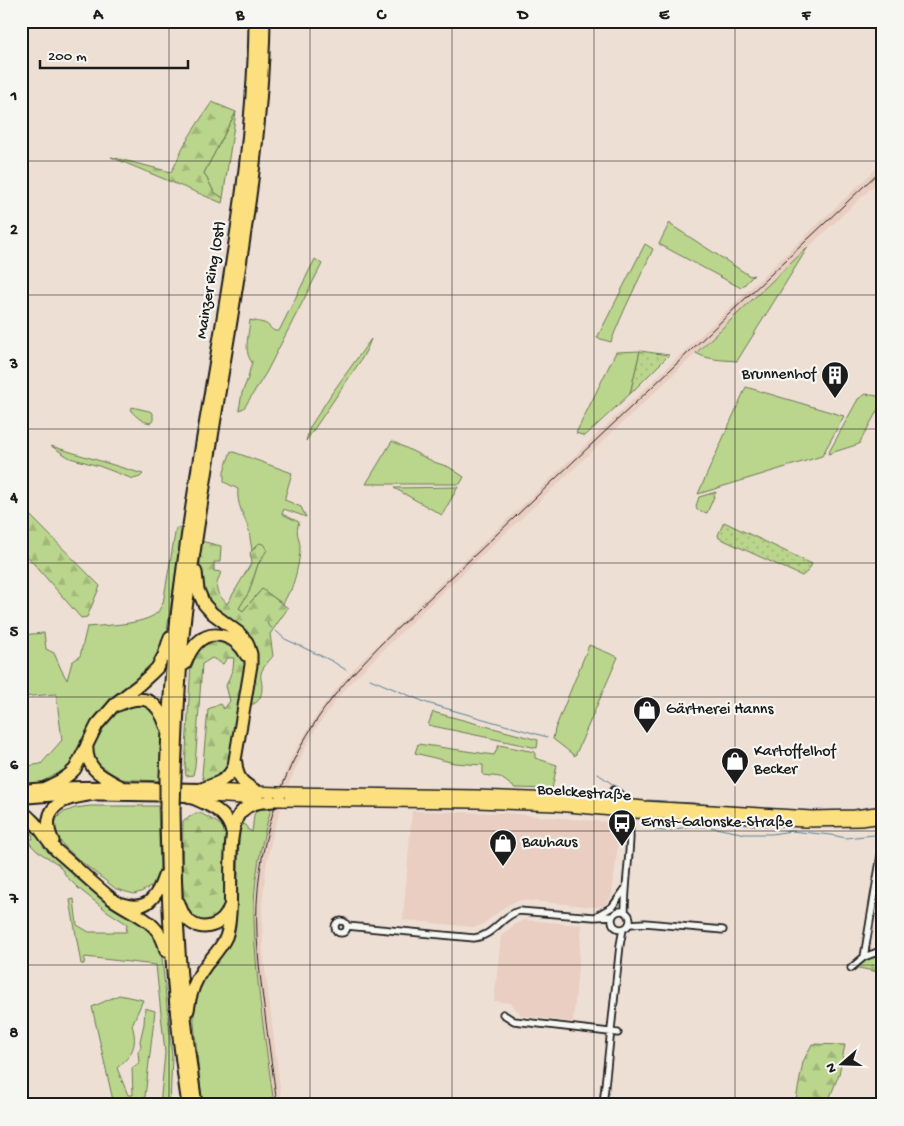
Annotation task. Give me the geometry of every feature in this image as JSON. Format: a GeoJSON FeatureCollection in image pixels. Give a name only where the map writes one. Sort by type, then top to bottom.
{"type":"FeatureCollection","features":[{"type":"Feature","properties":{"kind":"highway","name":"Mainzer Ring (Ost)"},"geometry":{"type":"LineString","coordinates":[[177,617],[189,525],[242,196],[252,99],[255,21]]}},
{"type":"Feature","properties":{"kind":"highway","name":"Mainzer Ring (Ost)"},"geometry":{"type":"LineString","coordinates":[[195,543],[238,282],[250,196],[261,100],[264,21]]}},
{"type":"Feature","properties":{"kind":"highway"},"geometry":{"type":"LineString","coordinates":[[21,790],[120,786],[201,789],[227,777],[233,770],[252,665],[244,637],[212,613],[200,597],[196,579],[195,543]]}},
{"type":"Feature","properties":{"kind":"highway"},"geometry":{"type":"LineString","coordinates":[[170,776],[185,618],[195,543]]}},
{"type":"Feature","properties":{"kind":"highway"},"geometry":{"type":"LineString","coordinates":[[45,788],[61,781],[72,772],[97,724],[124,696],[157,668],[164,655],[177,617]]}},
{"type":"Feature","properties":{"kind":"highway"},"geometry":{"type":"LineString","coordinates":[[173,987],[168,732],[177,617]]}},
{"type":"Feature","properties":{"kind":"highway"},"geometry":{"type":"LineString","coordinates":[[179,692],[185,665],[191,650],[199,641],[209,636],[224,636],[239,644],[248,660],[250,676]]}},
{"type":"Feature","properties":{"kind":"highway"},"geometry":{"type":"LineString","coordinates":[[109,711],[129,701],[143,699],[155,704],[168,732]]}},
{"type":"Feature","properties":{"kind":"highway"},"geometry":{"type":"LineString","coordinates":[[88,740],[86,750],[91,766],[100,775],[120,786]]}},
{"type":"Feature","properties":{"kind":"highway"},"geometry":{"type":"LineString","coordinates":[[236,761],[240,780],[256,791]]}},
{"type":"Feature","properties":{"kind":"highway"},"geometry":{"type":"LineString","coordinates":[[21,798],[94,794],[188,796],[213,807],[221,813],[229,823],[232,835]]}},
{"type":"Feature","properties":{"kind":"highway"},"geometry":{"type":"LineString","coordinates":[[64,857],[49,832],[48,822],[51,813],[62,802],[94,794]]}},
{"type":"Feature","properties":{"kind":"highway"},"geometry":{"type":"LineString","coordinates":[[186,1032],[191,992],[200,973],[226,937],[229,923],[232,835],[236,818],[242,810],[255,803],[280,796]]}},
{"type":"Feature","properties":{"kind":"highway"},"geometry":{"type":"LineString","coordinates":[[21,811],[32,819],[48,842],[64,857],[112,899],[148,921],[158,932],[164,946],[173,987],[188,1105]]}},
{"type":"Feature","properties":{"kind":"highway"},"geometry":{"type":"LineString","coordinates":[[119,903],[135,906],[145,904],[150,901],[171,872]]}},
{"type":"Feature","properties":{"kind":"highway"},"geometry":{"type":"LineString","coordinates":[[171,872],[181,909],[186,919],[194,925],[208,927],[218,923],[225,916],[230,904]]}},
{"type":"Feature","properties":{"kind":"highway"},"geometry":{"type":"LineString","coordinates":[[171,872],[186,1032],[196,1105]]}},
{"type":"Feature","properties":{"kind":"main road"},"geometry":{"type":"LineString","coordinates":[[201,789],[256,791],[280,796]]}},
{"type":"Feature","properties":{"kind":"main road","name":"Boelckestraße"},"geometry":{"type":"LineString","coordinates":[[280,796],[476,795],[557,798],[667,815],[682,814],[805,822],[861,821],[883,818]]}},
{"type":"Feature","properties":{"kind":"main road"},"geometry":{"type":"LineString","coordinates":[[188,796],[280,796]]}},
{"type":"Feature","properties":{"kind":"main road","name":"Boelckestraße"},"geometry":{"type":"LineString","coordinates":[[631,809],[812,816],[883,812]]}},
{"type":"Feature","properties":{"kind":"street"},"geometry":{"type":"LineString","coordinates":[[614,790],[625,798],[631,809],[623,911]]}},
{"type":"Feature","properties":{"kind":"street"},"geometry":{"type":"LineString","coordinates":[[864,957],[883,843]]}},
{"type":"Feature","properties":{"kind":"street"},"geometry":{"type":"LineString","coordinates":[[594,917],[612,907],[625,888]]}},
{"type":"Feature","properties":{"kind":"street"},"geometry":{"type":"LineString","coordinates":[[347,926],[474,938],[489,933],[509,916],[519,911],[613,919]]}},
{"type":"Feature","properties":{"kind":"street"},"geometry":{"type":"LineString","coordinates":[[623,911],[629,915],[630,921],[628,926],[621,929],[614,926],[613,919],[617,912],[623,911]]}},
{"type":"Feature","properties":{"kind":"street"},"geometry":{"type":"LineString","coordinates":[[630,921],[723,930]]}},
{"type":"Feature","properties":{"kind":"street"},"geometry":{"type":"LineString","coordinates":[[603,1105],[621,929]]}},
{"type":"Feature","properties":{"kind":"street"},"geometry":{"type":"LineString","coordinates":[[851,968],[864,957],[883,950]]}},
{"type":"Feature","properties":{"kind":"street"},"geometry":{"type":"LineString","coordinates":[[503,1014],[514,1021],[618,1033]]}},
{"type":"Feature","properties":{"kind":"shaded area"},"geometry":{"type":"Polygon","coordinates":[[[883,162],[883,177],[423,611],[353,680],[317,727],[290,781],[273,832],[266,867],[262,906],[263,951],[282,1105],[274,1105],[255,957],[254,919],[258,866],[271,809],[280,786],[292,756],[320,710],[364,658],[447,577],[883,162]]]}},
{"type":"Feature","properties":{"kind":"shaded area"},"geometry":{"type":"Polygon","coordinates":[[[412,811],[504,813],[620,823],[612,895],[603,906],[596,907],[521,900],[506,906],[482,925],[474,927],[403,920],[412,811]]]}},
{"type":"Feature","properties":{"kind":"shaded area"},"geometry":{"type":"Polygon","coordinates":[[[525,920],[582,925],[573,1022],[524,1016],[510,1003],[494,1001],[501,936],[515,924],[525,920]]]}},
{"type":"Feature","properties":{"kind":"shaded area"},"geometry":{"type":"Polygon","coordinates":[[[309,1100],[354,1105],[309,1105],[309,1100]]]}},
{"type":"Feature","properties":{"kind":"green space"},"geometry":{"type":"Polygon","coordinates":[[[843,21],[883,21],[883,31],[843,21]]]}},
{"type":"Feature","properties":{"kind":"green space"},"geometry":{"type":"Polygon","coordinates":[[[212,102],[236,112],[204,173],[214,192],[223,198],[222,203],[111,157],[171,172],[186,141],[212,102]]]}},
{"type":"Feature","properties":{"kind":"green space"},"geometry":{"type":"Polygon","coordinates":[[[236,112],[223,198],[214,192],[204,173],[236,112]]]}},
{"type":"Feature","properties":{"kind":"green space"},"geometry":{"type":"Polygon","coordinates":[[[670,222],[671,225],[750,276],[754,275],[741,288],[659,244],[670,222]]]}},
{"type":"Feature","properties":{"kind":"green space"},"geometry":{"type":"Polygon","coordinates":[[[645,244],[653,249],[611,342],[597,338],[645,244]]]}},
{"type":"Feature","properties":{"kind":"green space"},"geometry":{"type":"Polygon","coordinates":[[[808,247],[737,361],[710,358],[696,353],[808,247]]]}},
{"type":"Feature","properties":{"kind":"green space"},"geometry":{"type":"Polygon","coordinates":[[[315,259],[322,264],[266,373],[244,408],[239,410],[242,393],[252,362],[247,348],[250,320],[264,323],[272,330],[279,331],[315,259]]]}},
{"type":"Feature","properties":{"kind":"green space"},"geometry":{"type":"Polygon","coordinates":[[[371,339],[361,360],[306,441],[310,427],[371,339]]]}},
{"type":"Feature","properties":{"kind":"green space"},"geometry":{"type":"Polygon","coordinates":[[[640,351],[630,394],[585,436],[576,433],[616,352],[640,351]]]}},
{"type":"Feature","properties":{"kind":"green space"},"geometry":{"type":"Polygon","coordinates":[[[640,351],[669,355],[630,394],[640,351]]]}},
{"type":"Feature","properties":{"kind":"green space"},"geometry":{"type":"Polygon","coordinates":[[[746,387],[844,416],[822,456],[698,494],[746,387]]]}},
{"type":"Feature","properties":{"kind":"green space"},"geometry":{"type":"Polygon","coordinates":[[[866,394],[883,397],[883,400],[859,444],[828,454],[858,399],[866,394]]]}},
{"type":"Feature","properties":{"kind":"green space"},"geometry":{"type":"Polygon","coordinates":[[[132,407],[153,413],[151,423],[144,422],[137,417],[131,411],[132,407]]]}},
{"type":"Feature","properties":{"kind":"green space"},"geometry":{"type":"Polygon","coordinates":[[[392,441],[434,462],[449,467],[464,477],[460,484],[366,484],[392,441]]]}},
{"type":"Feature","properties":{"kind":"green space"},"geometry":{"type":"Polygon","coordinates":[[[51,446],[143,474],[133,479],[99,466],[70,458],[51,446]]]}},
{"type":"Feature","properties":{"kind":"green space"},"geometry":{"type":"Polygon","coordinates":[[[231,451],[292,473],[285,500],[301,507],[306,517],[284,509],[282,514],[299,522],[297,532],[300,546],[295,579],[283,604],[262,589],[243,611],[239,608],[249,592],[258,564],[263,558],[257,545],[252,551],[249,531],[238,500],[238,489],[224,482],[224,471],[231,451]]]}},
{"type":"Feature","properties":{"kind":"green space"},"geometry":{"type":"Polygon","coordinates":[[[458,487],[442,515],[394,488],[458,487]]]}},
{"type":"Feature","properties":{"kind":"green space"},"geometry":{"type":"Polygon","coordinates":[[[716,492],[707,513],[697,510],[696,506],[699,497],[716,492]]]}},
{"type":"Feature","properties":{"kind":"green space"},"geometry":{"type":"Polygon","coordinates":[[[21,506],[100,586],[87,617],[81,618],[21,549],[21,506]]]}},
{"type":"Feature","properties":{"kind":"green space"},"geometry":{"type":"Polygon","coordinates":[[[724,522],[812,564],[802,576],[719,538],[718,535],[724,522]]]}},
{"type":"Feature","properties":{"kind":"green space"},"geometry":{"type":"Polygon","coordinates":[[[176,528],[182,529],[167,631],[156,664],[118,698],[76,762],[56,781],[21,785],[21,767],[41,764],[62,740],[56,694],[21,697],[21,635],[44,633],[46,649],[54,653],[67,680],[72,662],[80,656],[87,627],[134,622],[151,617],[158,612],[163,603],[176,528]]]}},
{"type":"Feature","properties":{"kind":"green space"},"geometry":{"type":"Polygon","coordinates":[[[201,541],[221,546],[220,562],[214,562],[214,571],[221,572],[217,583],[217,590],[227,604],[252,562],[250,553],[260,543],[265,545],[267,550],[258,564],[249,592],[239,608],[243,611],[262,589],[288,608],[270,634],[273,656],[261,673],[261,695],[258,700],[250,705],[256,666],[247,634],[238,625],[209,605],[199,578],[201,541]]]}},
{"type":"Feature","properties":{"kind":"green space"},"geometry":{"type":"Polygon","coordinates":[[[213,640],[229,641],[244,658],[246,665],[233,756],[225,770],[207,780],[203,779],[202,774],[208,709],[220,704],[224,709],[230,701],[226,686],[233,668],[234,658],[227,658],[223,664],[212,658],[202,664],[193,775],[186,776],[185,768],[191,662],[199,649],[213,640]]]}},
{"type":"Feature","properties":{"kind":"green space"},"geometry":{"type":"Polygon","coordinates":[[[589,645],[618,657],[575,756],[553,739],[555,729],[589,645]]]}},
{"type":"Feature","properties":{"kind":"green space"},"geometry":{"type":"Polygon","coordinates":[[[135,704],[148,704],[163,726],[160,781],[117,779],[107,776],[92,758],[95,739],[103,726],[121,710],[135,704]]]}},
{"type":"Feature","properties":{"kind":"green space"},"geometry":{"type":"Polygon","coordinates":[[[433,712],[538,740],[537,748],[428,725],[433,712]]]}},
{"type":"Feature","properties":{"kind":"green space"},"geometry":{"type":"Polygon","coordinates":[[[418,744],[494,755],[499,745],[535,752],[535,758],[557,765],[552,789],[515,788],[500,777],[483,775],[483,765],[454,763],[415,753],[418,744]]]}},
{"type":"Feature","properties":{"kind":"green space"},"geometry":{"type":"Polygon","coordinates":[[[90,806],[158,806],[160,868],[152,886],[134,894],[116,889],[62,844],[54,825],[57,818],[62,813],[75,808],[90,806]]]}},
{"type":"Feature","properties":{"kind":"green space"},"geometry":{"type":"Polygon","coordinates":[[[271,809],[256,877],[254,904],[255,942],[261,1012],[274,1105],[203,1105],[194,1023],[194,1001],[198,985],[207,970],[227,948],[234,933],[241,827],[244,824],[252,832],[254,815],[256,811],[271,809]]]}},
{"type":"Feature","properties":{"kind":"green space"},"geometry":{"type":"Polygon","coordinates":[[[196,813],[200,813],[218,823],[226,834],[228,853],[227,888],[222,914],[217,922],[192,920],[184,902],[182,874],[183,821],[196,813]]]}},
{"type":"Feature","properties":{"kind":"green space"},"geometry":{"type":"Polygon","coordinates":[[[21,816],[48,849],[114,908],[144,924],[153,934],[159,945],[172,1056],[170,1105],[160,1105],[165,1053],[156,965],[85,957],[84,964],[81,964],[70,900],[74,899],[77,925],[89,932],[126,932],[127,924],[78,888],[58,864],[31,845],[28,839],[33,839],[32,834],[25,834],[21,826],[21,816]]]}},
{"type":"Feature","properties":{"kind":"green space"},"geometry":{"type":"Polygon","coordinates":[[[883,952],[883,973],[854,967],[868,958],[883,952]]]}},
{"type":"Feature","properties":{"kind":"green space"},"geometry":{"type":"Polygon","coordinates":[[[119,995],[143,1000],[132,1025],[134,1032],[133,1049],[117,1068],[128,1095],[133,1095],[132,1068],[139,1063],[138,1051],[141,1047],[140,1041],[145,1008],[155,1011],[144,1105],[131,1105],[132,1101],[125,1099],[121,1105],[114,1105],[92,1007],[119,995]]]}},
{"type":"Feature","properties":{"kind":"green space"},"geometry":{"type":"Polygon","coordinates":[[[812,1044],[845,1045],[839,1074],[827,1105],[795,1105],[803,1062],[812,1044]]]}},
{"type":"Feature","properties":{"kind":"waterway"},"geometry":{"type":"LineString","coordinates":[[267,622],[272,628]]}},
{"type":"Feature","properties":{"kind":"waterway"},"geometry":{"type":"LineString","coordinates":[[276,631],[285,639],[332,661],[346,670]]}},
{"type":"Feature","properties":{"kind":"waterway"},"geometry":{"type":"LineString","coordinates":[[370,679],[427,703],[547,737]]}},
{"type":"Feature","properties":{"kind":"waterway"},"geometry":{"type":"LineString","coordinates":[[598,774],[621,790]]}},
{"type":"Feature","properties":{"kind":"waterway"},"geometry":{"type":"LineString","coordinates":[[647,800],[666,801]]}},
{"type":"Feature","properties":{"kind":"waterway"},"geometry":{"type":"LineString","coordinates":[[672,802],[695,803]]}},
{"type":"Feature","properties":{"kind":"waterway"},"geometry":{"type":"LineString","coordinates":[[700,804],[724,806]]}},
{"type":"Feature","properties":{"kind":"waterway"},"geometry":{"type":"LineString","coordinates":[[732,806],[751,808]]}},
{"type":"Feature","properties":{"kind":"waterway"},"geometry":{"type":"LineString","coordinates":[[649,823],[654,830],[665,831],[692,826],[710,827],[746,834],[772,834],[791,831],[846,838],[883,834]]}},
{"type":"Feature","properties":{"kind":"railway"},"geometry":{"type":"LineString","coordinates":[[277,1105],[258,954],[257,904],[260,872],[274,809],[285,779],[315,722],[339,689],[380,645],[883,168]]}},
{"type":"Feature","properties":{"kind":"place","name":"Brunnenhof"},"geometry":{"type":"Point","coordinates":[835,399]}},
{"type":"Feature","properties":{"kind":"place","name":"Gärtnerei Hanns"},"geometry":{"type":"Point","coordinates":[647,734]}},
{"type":"Feature","properties":{"kind":"place","name":"Kartoffelhof Becker"},"geometry":{"type":"Point","coordinates":[735,785]}},
{"type":"Feature","properties":{"kind":"place","name":"Ernst-Galonske-Straße"},"geometry":{"type":"Point","coordinates":[622,847]}},
{"type":"Feature","properties":{"kind":"place","name":"Bauhaus"},"geometry":{"type":"Point","coordinates":[503,867]}}]}
